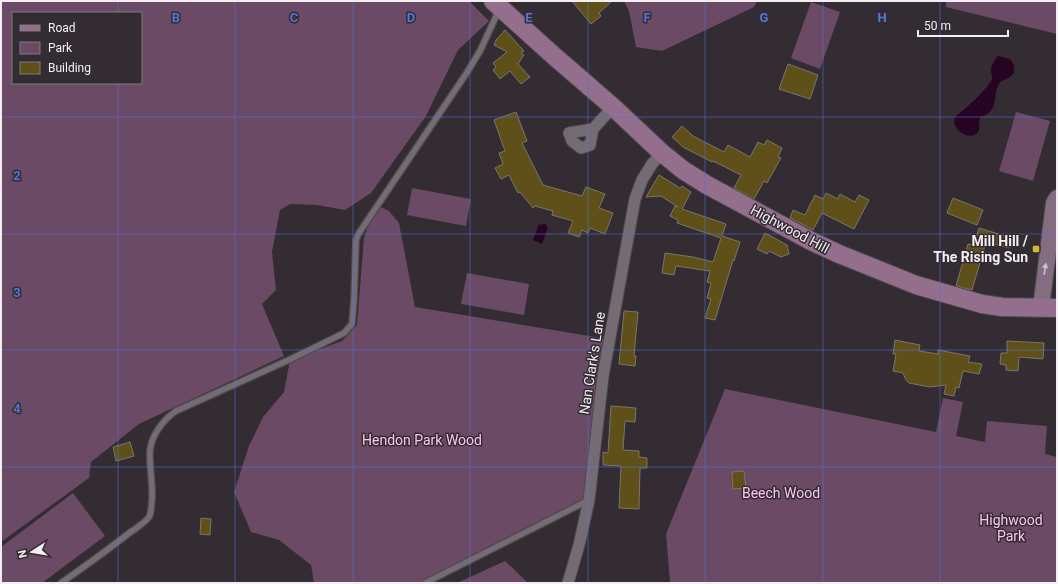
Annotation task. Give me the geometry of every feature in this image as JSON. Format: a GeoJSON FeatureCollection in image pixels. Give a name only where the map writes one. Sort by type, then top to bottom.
{"type":"FeatureCollection","features":[{"type":"Feature","properties":{"kind":"main road","name":"Highwood Hill"},"geometry":{"type":"LineString","coordinates":[[497,5],[613,107],[662,153],[683,170],[707,185],[839,254],[916,285],[982,304],[1002,307],[1049,308],[1054,203],[1057,198]]}},
{"type":"Feature","properties":{"kind":"street"},"geometry":{"type":"LineString","coordinates":[[593,129],[613,107]]}},
{"type":"Feature","properties":{"kind":"street","name":"Nan Clark's Lane"},"geometry":{"type":"LineString","coordinates":[[568,583],[579,545],[589,500],[604,376],[635,199],[642,180],[652,164],[662,153]]}},
{"type":"Feature","properties":{"kind":"lane"},"geometry":{"type":"LineString","coordinates":[[61,583],[119,541],[150,515],[152,494],[150,450],[153,438],[169,416],[176,411],[344,333],[352,324],[356,240],[359,233],[480,51],[497,5]]}},
{"type":"Feature","properties":{"kind":"lane"},"geometry":{"type":"LineString","coordinates":[[425,583],[589,500]]}},
{"type":"Feature","properties":{"kind":"green space"},"geometry":{"type":"Polygon","coordinates":[[[1,1],[469,1],[489,21],[458,50],[426,116],[371,193],[345,210],[317,205],[290,204],[280,210],[272,252],[276,290],[262,304],[284,356],[139,424],[91,462],[89,478],[1,542],[1,1]]]}},
{"type":"Feature","properties":{"kind":"green space"},"geometry":{"type":"Polygon","coordinates":[[[624,1],[757,1],[754,7],[662,51],[636,47],[629,11],[624,1]]]}},
{"type":"Feature","properties":{"kind":"green space"},"geometry":{"type":"Polygon","coordinates":[[[946,1],[1057,1],[1057,34],[946,7],[946,1]]]}},
{"type":"Feature","properties":{"kind":"green space"},"geometry":{"type":"Polygon","coordinates":[[[811,2],[840,12],[820,69],[791,58],[811,2]]]}},
{"type":"Feature","properties":{"kind":"green space"},"geometry":{"type":"Polygon","coordinates":[[[1016,112],[1050,121],[1033,181],[999,171],[1016,112]]]}},
{"type":"Feature","properties":{"kind":"green space"},"geometry":{"type":"Polygon","coordinates":[[[412,188],[471,199],[466,226],[407,215],[412,188]]]}},
{"type":"Feature","properties":{"kind":"green space","name":"Hendon Park Wood"},"geometry":{"type":"Polygon","coordinates":[[[379,206],[389,211],[399,223],[415,307],[613,340],[589,500],[425,583],[314,583],[311,565],[279,540],[251,532],[234,492],[249,446],[263,417],[284,392],[290,360],[342,341],[357,325],[364,238],[370,220],[379,206]]]}},
{"type":"Feature","properties":{"kind":"green space"},"geometry":{"type":"Polygon","coordinates":[[[467,273],[529,284],[524,315],[461,304],[467,273]]]}},
{"type":"Feature","properties":{"kind":"green space","name":"Beech Wood"},"geometry":{"type":"Polygon","coordinates":[[[725,389],[936,432],[943,398],[963,402],[956,436],[985,442],[987,421],[1047,426],[1045,454],[1057,457],[1057,583],[670,583],[666,534],[725,389]]]}},
{"type":"Feature","properties":{"kind":"green space"},"geometry":{"type":"Polygon","coordinates":[[[73,493],[105,536],[42,583],[1,583],[1,547],[73,493]]]}},
{"type":"Feature","properties":{"kind":"green space"},"geometry":{"type":"Polygon","coordinates":[[[505,561],[528,583],[457,583],[505,561]]]}},
{"type":"Feature","properties":{"kind":"shaded area"},"geometry":{"type":"Polygon","coordinates":[[[998,56],[1010,59],[1014,67],[1014,73],[999,84],[993,107],[986,115],[980,117],[978,132],[970,136],[965,135],[957,129],[954,120],[956,116],[976,99],[990,83],[992,78],[992,66],[998,56]]]}},
{"type":"Feature","properties":{"kind":"shaded area"},"geometry":{"type":"Polygon","coordinates":[[[539,224],[546,224],[548,227],[542,244],[533,240],[539,224]]]}},
{"type":"Feature","properties":{"kind":"building"},"geometry":{"type":"Polygon","coordinates":[[[572,1],[612,1],[599,13],[601,16],[591,24],[572,1]]]}},
{"type":"Feature","properties":{"kind":"building"},"geometry":{"type":"Polygon","coordinates":[[[505,30],[524,51],[521,52],[524,55],[518,64],[530,77],[521,84],[510,71],[500,79],[493,70],[496,67],[493,63],[507,52],[494,45],[496,40],[505,30]]]}},
{"type":"Feature","properties":{"kind":"building"},"geometry":{"type":"Polygon","coordinates":[[[788,64],[818,75],[810,99],[779,89],[788,64]]]}},
{"type":"Feature","properties":{"kind":"building"},"geometry":{"type":"Polygon","coordinates":[[[516,112],[527,141],[522,143],[543,185],[582,196],[586,187],[605,194],[599,208],[613,213],[605,234],[590,228],[588,233],[582,230],[579,237],[568,233],[573,221],[552,215],[553,211],[535,206],[533,208],[520,192],[518,193],[509,175],[501,179],[495,168],[503,164],[499,153],[505,151],[494,120],[516,112]]]}},
{"type":"Feature","properties":{"kind":"building"},"geometry":{"type":"Polygon","coordinates":[[[682,126],[693,136],[724,152],[728,145],[750,157],[758,142],[764,145],[767,140],[782,148],[778,157],[781,158],[767,183],[764,181],[754,199],[734,188],[741,175],[683,147],[672,137],[682,126]]]}},
{"type":"Feature","properties":{"kind":"building"},"geometry":{"type":"Polygon","coordinates":[[[659,175],[680,188],[682,186],[691,192],[682,209],[726,224],[722,236],[740,242],[715,320],[705,318],[711,299],[707,298],[711,283],[707,282],[710,271],[676,266],[674,275],[662,273],[665,253],[693,257],[713,262],[721,238],[677,223],[678,220],[670,216],[675,206],[678,207],[661,196],[646,197],[659,175]]]}},
{"type":"Feature","properties":{"kind":"building"},"geometry":{"type":"Polygon","coordinates":[[[826,193],[838,199],[840,194],[855,202],[859,195],[869,200],[854,229],[822,213],[813,230],[790,218],[793,210],[805,215],[815,195],[823,199],[826,193]]]}},
{"type":"Feature","properties":{"kind":"building"},"geometry":{"type":"Polygon","coordinates":[[[953,198],[983,210],[977,225],[947,213],[953,198]]]}},
{"type":"Feature","properties":{"kind":"building"},"geometry":{"type":"Polygon","coordinates":[[[979,228],[1012,238],[1009,248],[986,242],[972,290],[956,286],[968,244],[974,245],[979,228]]]}},
{"type":"Feature","properties":{"kind":"building"},"geometry":{"type":"Polygon","coordinates":[[[765,233],[787,245],[789,254],[781,257],[769,251],[767,254],[757,249],[765,233]]]}},
{"type":"Feature","properties":{"kind":"building"},"geometry":{"type":"Polygon","coordinates":[[[624,311],[638,312],[634,356],[636,356],[635,366],[619,364],[624,311]]]}},
{"type":"Feature","properties":{"kind":"building"},"geometry":{"type":"Polygon","coordinates":[[[895,340],[920,345],[919,351],[938,354],[938,350],[970,356],[968,362],[982,364],[979,374],[963,371],[959,388],[956,387],[954,396],[944,394],[946,385],[930,387],[909,383],[903,373],[893,371],[896,354],[893,354],[895,340]]]}},
{"type":"Feature","properties":{"kind":"building"},"geometry":{"type":"Polygon","coordinates":[[[1007,341],[1044,343],[1043,359],[1019,357],[1018,371],[1006,370],[1006,365],[1000,364],[1001,353],[1007,353],[1007,341]]]}},
{"type":"Feature","properties":{"kind":"building"},"geometry":{"type":"Polygon","coordinates":[[[611,406],[636,408],[635,422],[625,421],[623,450],[639,451],[639,457],[647,458],[647,468],[640,468],[639,509],[619,508],[621,466],[603,465],[603,452],[608,453],[611,406]]]}},
{"type":"Feature","properties":{"kind":"building"},"geometry":{"type":"Polygon","coordinates":[[[130,442],[134,456],[116,461],[113,447],[130,442]]]}},
{"type":"Feature","properties":{"kind":"building"},"geometry":{"type":"Polygon","coordinates":[[[744,471],[746,488],[733,489],[732,472],[744,471]]]}},
{"type":"Feature","properties":{"kind":"building"},"geometry":{"type":"Polygon","coordinates":[[[201,518],[211,519],[210,535],[200,534],[201,518]]]}},
{"type":"Feature","properties":{"kind":"place","name":"Mill Hill / The Rising Sun"},"geometry":{"type":"Point","coordinates":[1036,249]}},
{"type":"Feature","properties":{"kind":"park label","name":"Highwood Park"},"geometry":{"type":"Point","coordinates":[1011,528]}}]}
